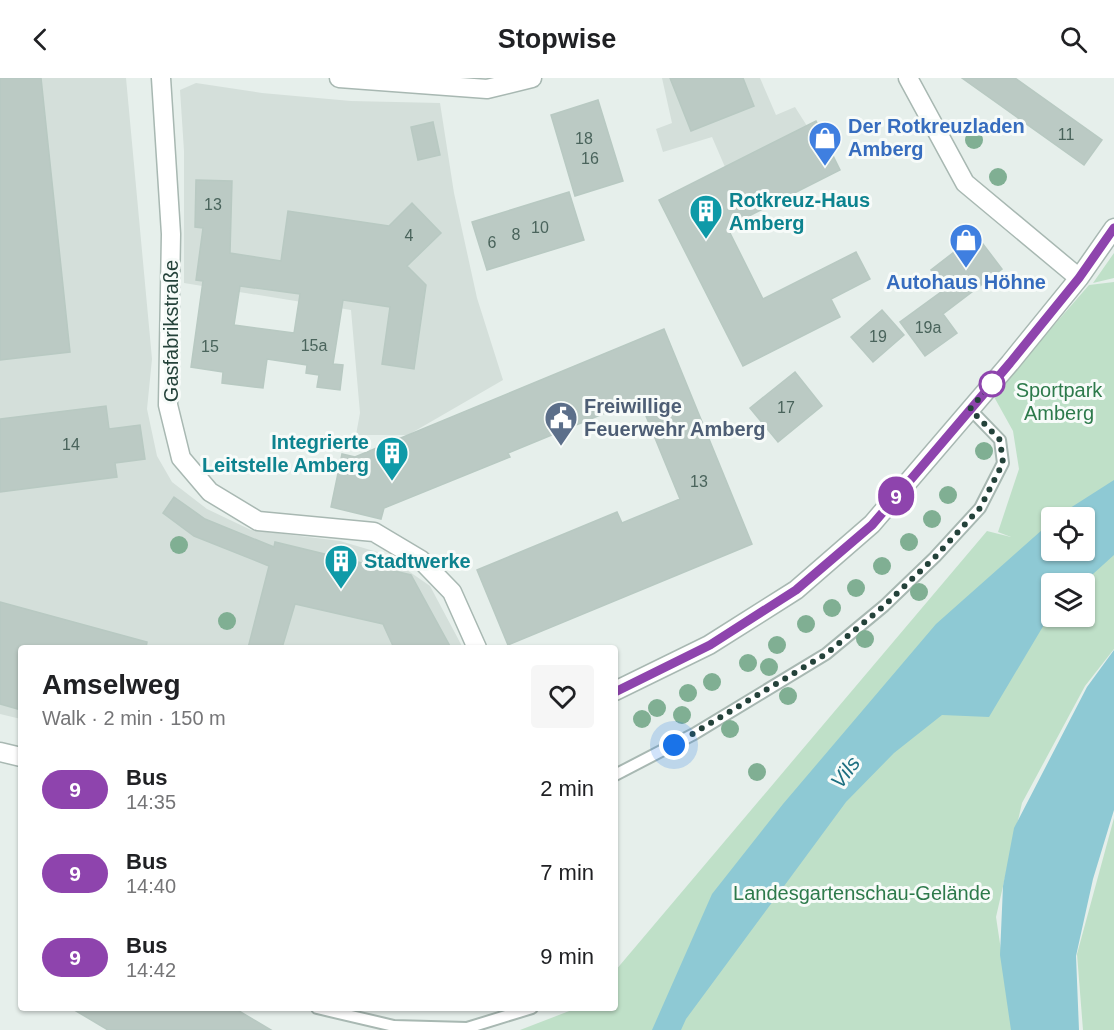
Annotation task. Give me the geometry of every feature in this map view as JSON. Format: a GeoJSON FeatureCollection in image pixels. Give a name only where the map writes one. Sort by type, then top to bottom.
{"type":"FeatureCollection","features":[{"type":"Feature","properties":{"kind":"street","name":"Gasfabrikstraße"},"geometry":{"type":"LineString","coordinates":[[161,78],[171,234],[168,405],[181,458],[210,492],[258,521],[374,532],[421,560],[452,592],[476,645]]}},
{"type":"Feature","properties":{"kind":"street"},"geometry":{"type":"LineString","coordinates":[[339,78],[487,89],[532,78]]}},
{"type":"Feature","properties":{"kind":"street"},"geometry":{"type":"LineString","coordinates":[[908,78],[964,183],[1079,278]]}},
{"type":"Feature","properties":{"kind":"street"},"geometry":{"type":"LineString","coordinates":[[618,691],[710,645],[796,590],[872,525],[1079,278],[1114,228]]}},
{"type":"Feature","properties":{"kind":"street"},"geometry":{"type":"LineString","coordinates":[[0,752],[18,756]]}},
{"type":"Feature","properties":{"kind":"lane"},"geometry":{"type":"LineString","coordinates":[[618,773],[694,734],[826,654],[884,606],[935,557],[980,508],[1003,463],[1000,440],[970,409]]}},
{"type":"Feature","properties":{"kind":"lane"},"geometry":{"type":"LineString","coordinates":[[330,1011],[394,1026],[467,1028],[522,1011]]}},
{"type":"Feature","properties":{"kind":"shaded area"},"geometry":{"type":"Polygon","coordinates":[[[0,78],[126,78],[152,359],[147,409],[157,456],[172,482],[207,509],[251,530],[340,541],[384,554],[430,586],[461,645],[18,645],[18,718],[0,714],[0,78]]]}},
{"type":"Feature","properties":{"kind":"shaded area"},"geometry":{"type":"Polygon","coordinates":[[[662,78],[760,78],[776,115],[795,107],[807,126],[725,167],[712,137],[663,152],[656,129],[672,123],[662,78]]]}},
{"type":"Feature","properties":{"kind":"shaded area"},"geometry":{"type":"Polygon","coordinates":[[[196,83],[262,93],[351,101],[440,103],[454,193],[477,298],[503,380],[408,435],[356,435],[360,413],[351,310],[184,283],[184,151],[180,90],[196,83]]]}},
{"type":"Feature","properties":{"kind":"green space"},"geometry":{"type":"Polygon","coordinates":[[[1114,253],[1114,278],[1093,283],[1114,253]]]}},
{"type":"Feature","properties":{"kind":"green space","name":"Landesgartenschau-Gelände"},"geometry":{"type":"Polygon","coordinates":[[[1114,282],[1114,649],[1085,686],[1022,803],[996,917],[1013,1030],[520,1030],[569,1011],[618,1011],[618,967],[987,531],[1011,537],[998,532],[1019,469],[1013,431],[993,395],[1089,285],[1114,282]]]}},
{"type":"Feature","properties":{"kind":"green space"},"geometry":{"type":"Polygon","coordinates":[[[1114,818],[1114,1030],[1083,1030],[1077,954],[1114,818]]]}},
{"type":"Feature","properties":{"kind":"water","name":"Vils"},"geometry":{"type":"Polygon","coordinates":[[[1114,480],[1114,555],[1094,573],[1041,573],[1043,627],[989,717],[942,715],[894,753],[846,802],[686,1019],[681,1030],[652,1030],[712,894],[783,804],[936,624],[1041,531],[1041,561],[1095,561],[1095,507],[1072,507],[1114,480]]]}},
{"type":"Feature","properties":{"kind":"water"},"geometry":{"type":"Polygon","coordinates":[[[1114,650],[1114,810],[1093,879],[1076,956],[1079,1030],[1011,1030],[1000,955],[1003,886],[1014,828],[1087,687],[1114,650]]]}},
{"type":"Feature","properties":{"kind":"building"},"geometry":{"type":"Polygon","coordinates":[[[0,78],[41,78],[70,352],[0,360],[0,78]]]}},
{"type":"Feature","properties":{"kind":"building"},"geometry":{"type":"Polygon","coordinates":[[[670,78],[743,78],[754,106],[691,131],[670,78]]]}},
{"type":"Feature","properties":{"kind":"building"},"geometry":{"type":"Polygon","coordinates":[[[962,78],[1015,78],[1102,140],[1084,165],[962,78]]]}},
{"type":"Feature","properties":{"kind":"building"},"geometry":{"type":"Polygon","coordinates":[[[598,100],[623,181],[575,196],[551,115],[598,100]]]}},
{"type":"Feature","properties":{"kind":"building","name":"Rotkreuz-Haus Amberg"},"geometry":{"type":"Polygon","coordinates":[[[816,121],[840,170],[727,227],[763,299],[856,252],[870,279],[831,299],[840,317],[743,366],[659,200],[816,121]]]}},
{"type":"Feature","properties":{"kind":"building"},"geometry":{"type":"Polygon","coordinates":[[[433,122],[440,155],[418,160],[411,127],[433,122]]]}},
{"type":"Feature","properties":{"kind":"building"},"geometry":{"type":"Polygon","coordinates":[[[196,180],[232,181],[230,253],[281,261],[288,211],[389,226],[412,203],[441,233],[407,266],[426,285],[414,369],[382,364],[390,307],[343,300],[333,364],[343,365],[340,390],[317,387],[319,375],[306,373],[307,365],[267,359],[263,388],[222,383],[223,372],[191,367],[203,281],[196,280],[203,228],[195,227],[196,180]],[[240,286],[234,325],[294,333],[300,294],[240,286]]]}},
{"type":"Feature","properties":{"kind":"building"},"geometry":{"type":"Polygon","coordinates":[[[569,192],[584,240],[487,270],[472,222],[569,192]]]}},
{"type":"Feature","properties":{"kind":"building"},"geometry":{"type":"Polygon","coordinates":[[[976,235],[1002,269],[943,314],[957,333],[925,356],[900,322],[945,289],[931,270],[976,235]]]}},
{"type":"Feature","properties":{"kind":"building"},"geometry":{"type":"Polygon","coordinates":[[[882,310],[904,335],[873,362],[851,337],[882,310]]]}},
{"type":"Feature","properties":{"kind":"building"},"geometry":{"type":"Polygon","coordinates":[[[664,329],[752,544],[508,645],[477,570],[617,512],[622,523],[680,499],[639,399],[508,453],[510,457],[384,508],[381,519],[331,507],[342,454],[355,457],[664,329]]]}},
{"type":"Feature","properties":{"kind":"building"},"geometry":{"type":"Polygon","coordinates":[[[795,372],[822,406],[778,442],[750,408],[795,372]]]}},
{"type":"Feature","properties":{"kind":"building"},"geometry":{"type":"Polygon","coordinates":[[[106,406],[109,429],[140,425],[145,459],[115,463],[117,477],[0,492],[0,419],[106,406]]]}},
{"type":"Feature","properties":{"kind":"building","name":"Stadtwerke"},"geometry":{"type":"Polygon","coordinates":[[[174,497],[205,519],[274,547],[275,542],[411,575],[449,645],[393,645],[383,624],[295,604],[283,645],[249,645],[269,566],[194,536],[163,513],[174,497]]]}},
{"type":"Feature","properties":{"kind":"building"},"geometry":{"type":"Polygon","coordinates":[[[0,602],[147,642],[146,645],[18,645],[18,709],[0,704],[0,602]]]}},
{"type":"Feature","properties":{"kind":"building"},"geometry":{"type":"Polygon","coordinates":[[[76,1011],[239,1011],[271,1030],[108,1030],[76,1011]]]}},
{"type":"Feature","properties":{"kind":"bus line","name":"9"},"geometry":{"type":"LineString","coordinates":[[618,691],[710,645],[796,590],[872,525],[1010,363],[1079,278],[1114,228]]}},
{"type":"Feature","properties":{"kind":"place","name":"Der Rotkreuzladen Amberg"},"geometry":{"type":"Point","coordinates":[825,167]}},
{"type":"Feature","properties":{"kind":"place","name":"Rotkreuz-Haus Amberg"},"geometry":{"type":"Point","coordinates":[706,240]}},
{"type":"Feature","properties":{"kind":"place","name":"Autohaus Höhne"},"geometry":{"type":"Point","coordinates":[966,269]}},
{"type":"Feature","properties":{"kind":"place","name":"Freiwillige Feuerwehr Amberg"},"geometry":{"type":"Point","coordinates":[561,447]}},
{"type":"Feature","properties":{"kind":"place","name":"Integrierte Leitstelle Amberg"},"geometry":{"type":"Point","coordinates":[392,482]}},
{"type":"Feature","properties":{"kind":"place","name":"Stadtwerke"},"geometry":{"type":"Point","coordinates":[341,590]}},
{"type":"Feature","properties":{"kind":"route"},"geometry":{"type":"LineString","coordinates":[[674,745],[826,654],[884,606],[935,557],[980,508],[1003,463],[1000,440],[970,409],[997,378],[992,384]]}},
{"type":"Feature","properties":{"kind":"park label","name":"Sportpark Amberg"},"geometry":{"type":"Point","coordinates":[1059,402]}}]}
